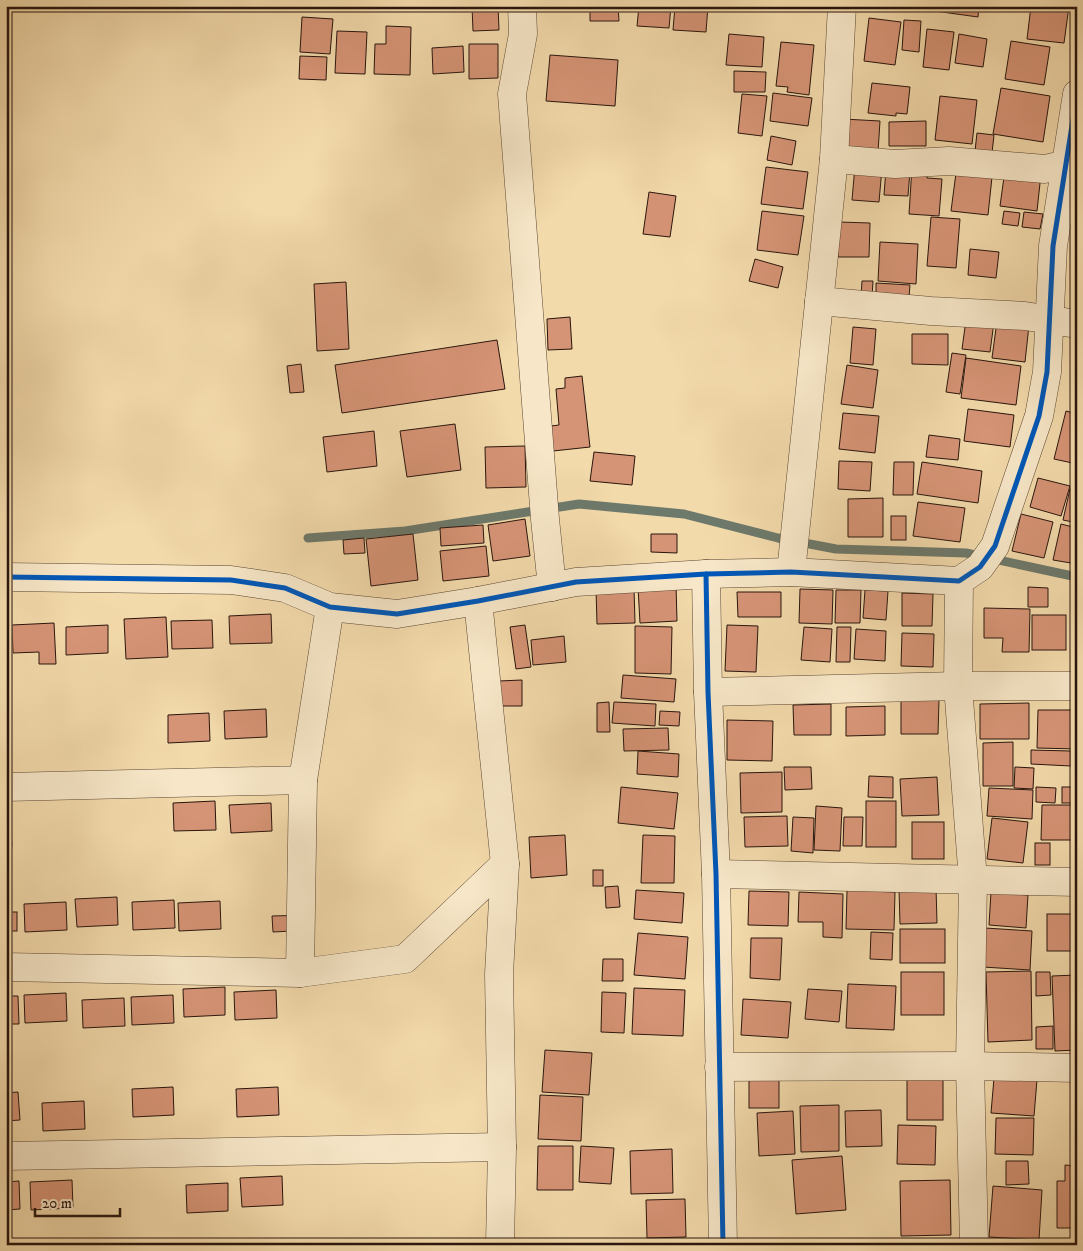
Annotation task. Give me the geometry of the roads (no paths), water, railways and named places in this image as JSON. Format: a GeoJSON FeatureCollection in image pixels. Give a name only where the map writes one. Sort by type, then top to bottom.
{"type":"FeatureCollection","features":[{"type":"Feature","properties":{"kind":"street"},"geometry":{"type":"LineString","coordinates":[[522,6],[523,34],[512,94],[552,587]]}},
{"type":"Feature","properties":{"kind":"street"},"geometry":{"type":"LineString","coordinates":[[792,572],[834,159],[842,6]]}},
{"type":"Feature","properties":{"kind":"street"},"geometry":{"type":"LineString","coordinates":[[6,578],[231,580],[285,588],[330,607],[397,614],[576,582],[706,574],[792,572],[959,581],[980,567],[995,546],[1039,416],[1047,372],[1053,246],[1071,165],[1077,94]]}},
{"type":"Feature","properties":{"kind":"street"},"geometry":{"type":"LineString","coordinates":[[834,159],[895,164],[948,161],[1045,169],[1071,165]]}},
{"type":"Feature","properties":{"kind":"street"},"geometry":{"type":"LineString","coordinates":[[819,301],[930,311],[1025,316],[1077,324]]}},
{"type":"Feature","properties":{"kind":"street"},"geometry":{"type":"LineString","coordinates":[[706,574],[708,692],[716,874],[723,1245]]}},
{"type":"Feature","properties":{"kind":"street"},"geometry":{"type":"LineString","coordinates":[[959,581],[958,686],[973,880],[970,1066],[974,1245]]}},
{"type":"Feature","properties":{"kind":"street"},"geometry":{"type":"LineString","coordinates":[[478,601],[505,864],[499,974],[502,1147],[500,1245]]}},
{"type":"Feature","properties":{"kind":"street"},"geometry":{"type":"LineString","coordinates":[[300,973],[303,780],[330,607]]}},
{"type":"Feature","properties":{"kind":"street"},"geometry":{"type":"LineString","coordinates":[[708,692],[958,686],[1077,686]]}},
{"type":"Feature","properties":{"kind":"street"},"geometry":{"type":"LineString","coordinates":[[6,787],[303,780]]}},
{"type":"Feature","properties":{"kind":"street"},"geometry":{"type":"LineString","coordinates":[[6,967],[300,973],[404,959],[505,864]]}},
{"type":"Feature","properties":{"kind":"street"},"geometry":{"type":"LineString","coordinates":[[716,874],[1077,882]]}},
{"type":"Feature","properties":{"kind":"street"},"geometry":{"type":"LineString","coordinates":[[719,1067],[970,1066],[1077,1068]]}},
{"type":"Feature","properties":{"kind":"street"},"geometry":{"type":"LineString","coordinates":[[6,1156],[502,1147]]}},
{"type":"Feature","properties":{"kind":"waterway"},"geometry":{"type":"LineString","coordinates":[[308,538],[405,531],[579,504],[684,514],[778,538],[836,549],[966,553],[1077,577]]}}]}
